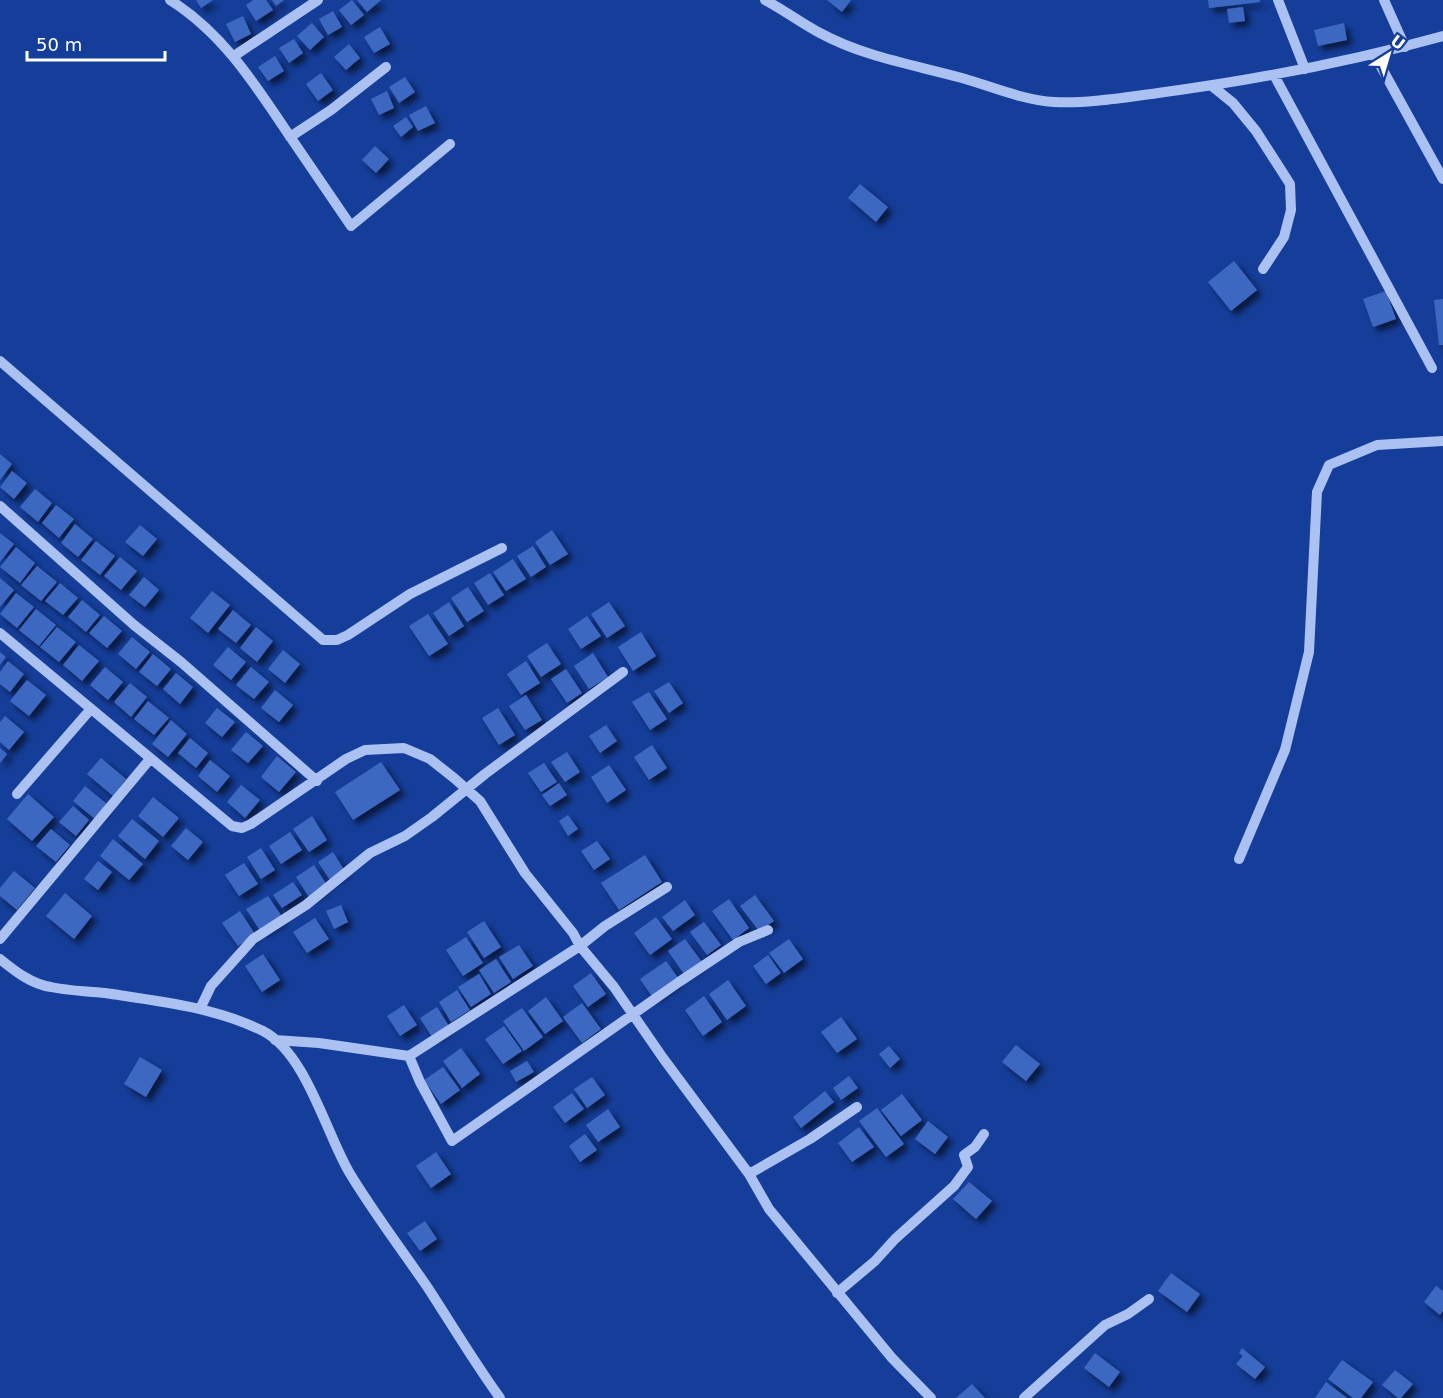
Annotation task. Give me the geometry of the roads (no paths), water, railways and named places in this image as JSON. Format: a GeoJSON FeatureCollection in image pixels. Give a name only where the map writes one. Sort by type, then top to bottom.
{"type":"FeatureCollection","features":[{"type":"Feature","properties":{"kind":"street"},"geometry":{"type":"LineString","coordinates":[[170,0],[182,8],[234,56],[257,86],[351,226],[450,144]]}},
{"type":"Feature","properties":{"kind":"street"},"geometry":{"type":"LineString","coordinates":[[234,56],[318,0]]}},
{"type":"Feature","properties":{"kind":"street"},"geometry":{"type":"LineString","coordinates":[[765,0],[819,33],[896,62],[964,79],[1021,97],[1055,102],[1113,99],[1212,86],[1305,69],[1405,47],[1443,36]]}},
{"type":"Feature","properties":{"kind":"street"},"geometry":{"type":"LineString","coordinates":[[1278,0],[1305,69]]}},
{"type":"Feature","properties":{"kind":"street"},"geometry":{"type":"LineString","coordinates":[[1384,0],[1405,47]]}},
{"type":"Feature","properties":{"kind":"street"},"geometry":{"type":"LineString","coordinates":[[1374,54],[1443,179]]}},
{"type":"Feature","properties":{"kind":"street"},"geometry":{"type":"LineString","coordinates":[[290,137],[331,110],[387,67]]}},
{"type":"Feature","properties":{"kind":"street"},"geometry":{"type":"LineString","coordinates":[[1274,75],[1432,368]]}},
{"type":"Feature","properties":{"kind":"street"},"geometry":{"type":"LineString","coordinates":[[1212,86],[1233,104],[1256,131],[1290,184],[1291,210],[1284,237],[1263,269]]}},
{"type":"Feature","properties":{"kind":"street"},"geometry":{"type":"LineString","coordinates":[[0,360],[323,640],[337,640],[348,635],[410,594],[502,548]]}},
{"type":"Feature","properties":{"kind":"street"},"geometry":{"type":"LineString","coordinates":[[1239,860],[1285,750],[1309,652],[1317,492],[1329,465],[1377,445],[1443,441]]}},
{"type":"Feature","properties":{"kind":"street"},"geometry":{"type":"LineString","coordinates":[[0,506],[134,625],[181,662],[317,781]]}},
{"type":"Feature","properties":{"kind":"street"},"geometry":{"type":"LineString","coordinates":[[0,633],[232,826],[242,828],[251,824],[346,759],[365,750],[404,748],[430,759],[480,801],[525,873],[614,987],[749,1174],[769,1209],[892,1358],[931,1398]]}},
{"type":"Feature","properties":{"kind":"street"},"geometry":{"type":"LineString","coordinates":[[200,1009],[211,986],[253,939],[306,905],[370,853],[405,836],[623,672]]}},
{"type":"Feature","properties":{"kind":"street"},"geometry":{"type":"LineString","coordinates":[[17,794],[90,710]]}},
{"type":"Feature","properties":{"kind":"street"},"geometry":{"type":"LineString","coordinates":[[0,939],[150,759]]}},
{"type":"Feature","properties":{"kind":"street"},"geometry":{"type":"LineString","coordinates":[[275,1040],[319,1043],[409,1056],[667,887]]}},
{"type":"Feature","properties":{"kind":"street"},"geometry":{"type":"LineString","coordinates":[[409,1056],[420,1082],[452,1141],[679,982],[739,942],[768,930]]}},
{"type":"Feature","properties":{"kind":"street"},"geometry":{"type":"LineString","coordinates":[[0,959],[20,975],[50,987],[105,993],[200,1009],[264,1032],[275,1040],[296,1064],[309,1086],[348,1171],[438,1304],[473,1361],[500,1398]]}},
{"type":"Feature","properties":{"kind":"street"},"geometry":{"type":"LineString","coordinates":[[749,1174],[857,1107]]}},
{"type":"Feature","properties":{"kind":"street"},"geometry":{"type":"LineString","coordinates":[[837,1293],[875,1261],[895,1239],[954,1186],[968,1167],[964,1155],[975,1147],[984,1134]]}},
{"type":"Feature","properties":{"kind":"street"},"geometry":{"type":"LineString","coordinates":[[1024,1398],[1105,1325],[1128,1314],[1149,1299]]}}]}
